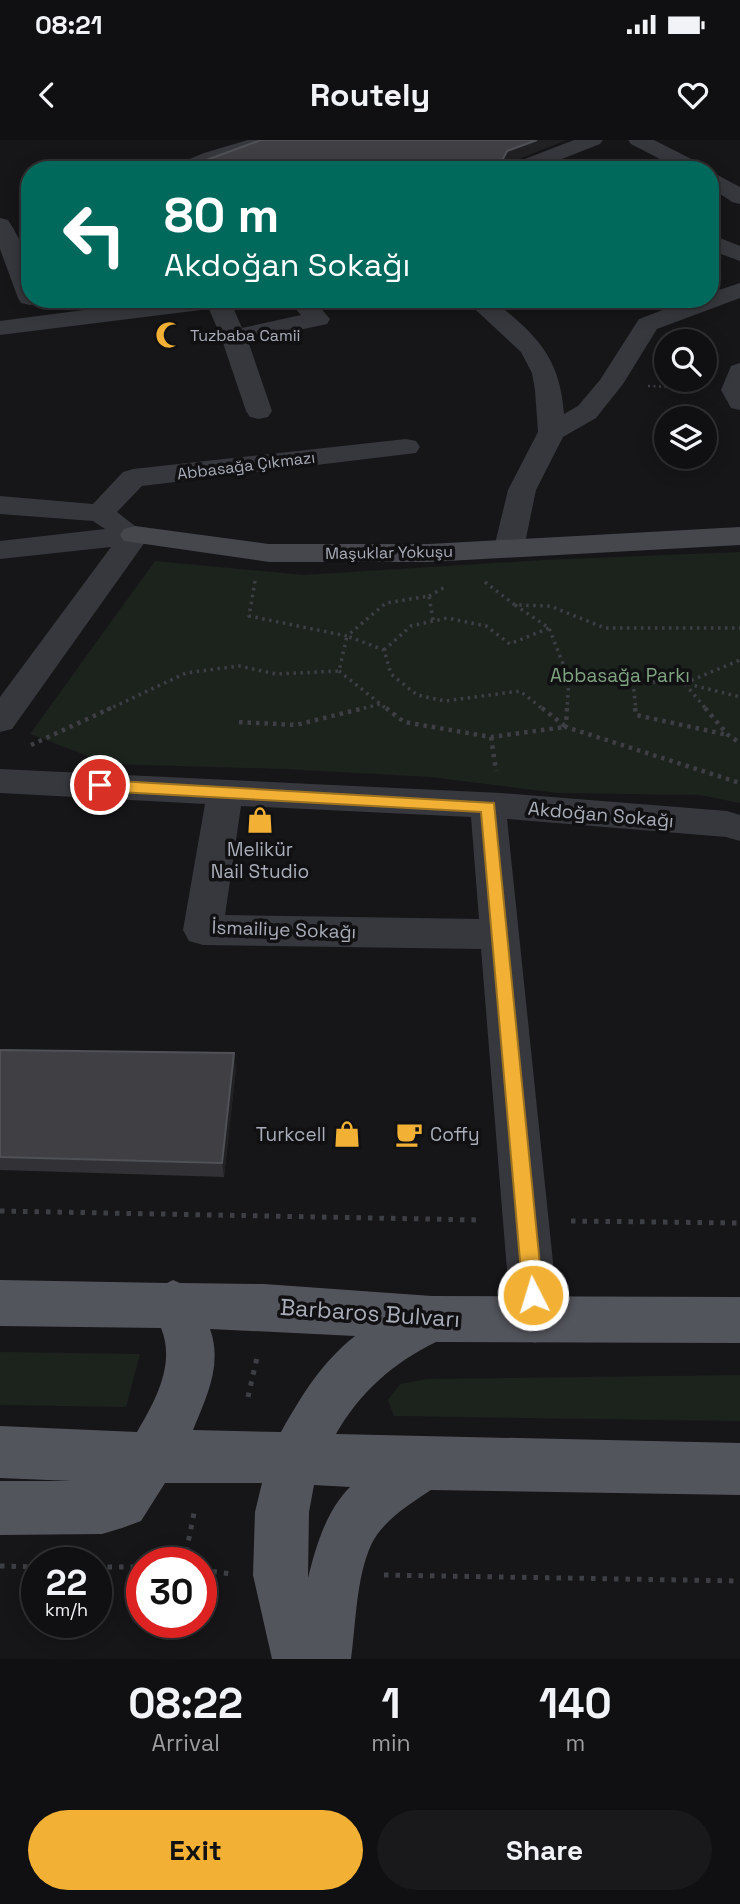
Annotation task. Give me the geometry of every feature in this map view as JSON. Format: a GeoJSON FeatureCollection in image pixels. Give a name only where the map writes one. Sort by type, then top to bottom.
{"type":"FeatureCollection","features":[{"type":"Feature","properties":{"kind":"main road","name":"Barbaros Bulvarı"},"geometry":{"type":"LineString","coordinates":[[0,1303],[173,1303],[312,1309],[432,1319],[740,1320]]}},
{"type":"Feature","properties":{"kind":"main road"},"geometry":{"type":"LineString","coordinates":[[0,1508],[103,1507],[122,1502],[151,1458],[185,1386],[192,1359],[189,1334],[173,1303]]}},
{"type":"Feature","properties":{"kind":"main road"},"geometry":{"type":"LineString","coordinates":[[300,1659],[280,1574],[282,1512],[294,1459],[330,1398],[353,1368],[389,1340],[432,1319]]}},
{"type":"Feature","properties":{"kind":"main road"},"geometry":{"type":"LineString","coordinates":[[0,1452],[151,1458],[221,1455],[425,1464],[740,1469]]}},
{"type":"Feature","properties":{"kind":"main road"},"geometry":{"type":"LineString","coordinates":[[323,1659],[336,1575],[356,1519],[389,1486],[425,1464]]}},
{"type":"Feature","properties":{"kind":"street"},"geometry":{"type":"LineString","coordinates":[[201,161],[270,140]]}},
{"type":"Feature","properties":{"kind":"street"},"geometry":{"type":"LineString","coordinates":[[544,161],[593,140]]}},
{"type":"Feature","properties":{"kind":"street"},"geometry":{"type":"LineString","coordinates":[[638,140],[680,161]]}},
{"type":"Feature","properties":{"kind":"street"},"geometry":{"type":"LineString","coordinates":[[719,183],[740,197]]}},
{"type":"Feature","properties":{"kind":"street"},"geometry":{"type":"LineString","coordinates":[[11,243],[21,272]]}},
{"type":"Feature","properties":{"kind":"street"},"geometry":{"type":"LineString","coordinates":[[719,245],[740,254]]}},
{"type":"Feature","properties":{"kind":"street"},"geometry":{"type":"LineString","coordinates":[[719,298],[740,290]]}},
{"type":"Feature","properties":{"kind":"street"},"geometry":{"type":"LineString","coordinates":[[33,308],[39,323]]}},
{"type":"Feature","properties":{"kind":"street"},"geometry":{"type":"LineString","coordinates":[[0,328],[159,308]]}},
{"type":"Feature","properties":{"kind":"street"},"geometry":{"type":"LineString","coordinates":[[225,308],[259,411]]}},
{"type":"Feature","properties":{"kind":"street"},"geometry":{"type":"LineString","coordinates":[[234,337],[318,319],[308,308]]}},
{"type":"Feature","properties":{"kind":"street"},"geometry":{"type":"LineString","coordinates":[[486,308],[524,341],[542,365],[549,399],[552,432],[522,491],[509,548]]}},
{"type":"Feature","properties":{"kind":"street"},"geometry":{"type":"LineString","coordinates":[[552,432],[587,412],[610,384],[648,324],[691,308]]}},
{"type":"Feature","properties":{"kind":"street","name":"Abbasağa Çıkmazı"},"geometry":{"type":"LineString","coordinates":[[100,513],[133,478],[406,447]]}},
{"type":"Feature","properties":{"kind":"street"},"geometry":{"type":"LineString","coordinates":[[0,488],[45,508]]}},
{"type":"Feature","properties":{"kind":"street","name":"Maşuklar Yokuşu"},"geometry":{"type":"LineString","coordinates":[[0,505],[100,513],[135,536],[269,553],[429,553],[740,536]]}},
{"type":"Feature","properties":{"kind":"street"},"geometry":{"type":"LineString","coordinates":[[0,551],[135,536]]}},
{"type":"Feature","properties":{"kind":"street"},"geometry":{"type":"LineString","coordinates":[[0,721],[135,536]]}},
{"type":"Feature","properties":{"kind":"street","name":"Akdoğan Sokağı"},"geometry":{"type":"LineString","coordinates":[[0,781],[488,807],[727,824],[740,828]]}},
{"type":"Feature","properties":{"kind":"street","name":"İsmailiye Sokağı"},"geometry":{"type":"LineString","coordinates":[[225,791],[203,930],[499,934]]}},
{"type":"Feature","properties":{"kind":"street"},"geometry":{"type":"LineString","coordinates":[[488,807],[535,1320]]}},
{"type":"Feature","properties":{"kind":"path"},"geometry":{"type":"LineString","coordinates":[[610,384],[739,388]]}},
{"type":"Feature","properties":{"kind":"path"},"geometry":{"type":"LineString","coordinates":[[256,578],[249,616],[347,636],[384,650]]}},
{"type":"Feature","properties":{"kind":"path"},"geometry":{"type":"LineString","coordinates":[[484,581],[549,628],[569,680],[566,727]]}},
{"type":"Feature","properties":{"kind":"path"},"geometry":{"type":"LineString","coordinates":[[339,671],[347,636],[386,603],[429,596],[433,620]]}},
{"type":"Feature","properties":{"kind":"path"},"geometry":{"type":"LineString","coordinates":[[514,605],[550,606],[605,628],[740,628]]}},
{"type":"Feature","properties":{"kind":"path"},"geometry":{"type":"LineString","coordinates":[[384,650],[411,626],[447,618],[486,626],[510,644],[549,628]]}},
{"type":"Feature","properties":{"kind":"path"},"geometry":{"type":"LineString","coordinates":[[384,650],[391,674],[417,695],[445,701],[520,691],[566,727],[740,783]]}},
{"type":"Feature","properties":{"kind":"path"},"geometry":{"type":"LineString","coordinates":[[684,683],[740,660]]}},
{"type":"Feature","properties":{"kind":"path"},"geometry":{"type":"LineString","coordinates":[[25,748],[187,673],[239,666],[276,674],[339,671],[404,722],[491,737],[566,727]]}},
{"type":"Feature","properties":{"kind":"path"},"geometry":{"type":"LineString","coordinates":[[569,680],[684,683],[740,696]]}},
{"type":"Feature","properties":{"kind":"path"},"geometry":{"type":"LineString","coordinates":[[633,682],[636,715],[727,735]]}},
{"type":"Feature","properties":{"kind":"path"},"geometry":{"type":"LineString","coordinates":[[684,683],[727,735],[740,743]]}},
{"type":"Feature","properties":{"kind":"path"},"geometry":{"type":"LineString","coordinates":[[239,722],[296,725],[381,704]]}},
{"type":"Feature","properties":{"kind":"path"},"geometry":{"type":"LineString","coordinates":[[0,1211],[740,1223]]}},
{"type":"Feature","properties":{"kind":"path"},"geometry":{"type":"LineString","coordinates":[[248,1397],[260,1344]]}},
{"type":"Feature","properties":{"kind":"path"},"geometry":{"type":"LineString","coordinates":[[187,1547],[195,1508]]}},
{"type":"Feature","properties":{"kind":"path"},"geometry":{"type":"LineString","coordinates":[[0,1566],[21,1567]]}},
{"type":"Feature","properties":{"kind":"path"},"geometry":{"type":"LineString","coordinates":[[217,1572],[233,1575]]}},
{"type":"Feature","properties":{"kind":"path"},"geometry":{"type":"LineString","coordinates":[[383,1575],[740,1581]]}},
{"type":"Feature","properties":{"kind":"green space","name":"Abbasağa Parkı"},"geometry":{"type":"Polygon","coordinates":[[[740,552],[740,803],[700,795],[558,793],[430,777],[285,769],[109,764],[30,734],[155,561],[303,575],[543,560],[740,552]]]}},
{"type":"Feature","properties":{"kind":"green space"},"geometry":{"type":"Polygon","coordinates":[[[0,1352],[140,1354],[126,1407],[0,1405],[0,1352]]]}},
{"type":"Feature","properties":{"kind":"green space"},"geometry":{"type":"Polygon","coordinates":[[[740,1375],[740,1421],[394,1416],[388,1400],[400,1384],[427,1379],[740,1375]]]}},
{"type":"Feature","properties":{"kind":"building"},"geometry":{"type":"Polygon","coordinates":[[[261,140],[537,140],[507,151],[503,159],[498,161],[204,161],[261,140]]]}},
{"type":"Feature","properties":{"kind":"building"},"geometry":{"type":"Polygon","coordinates":[[[0,1050],[234,1053],[222,1163],[0,1157],[0,1050]]]}},
{"type":"Feature","properties":{"kind":"place","name":"Tuzbaba Camii"},"geometry":{"type":"Point","coordinates":[169,335]}},
{"type":"Feature","properties":{"kind":"place","name":"Melikür Nail Studio"},"geometry":{"type":"Point","coordinates":[260,820]}},
{"type":"Feature","properties":{"kind":"place","name":"Turkcell"},"geometry":{"type":"Point","coordinates":[347,1134]}},
{"type":"Feature","properties":{"kind":"place","name":"Coffy"},"geometry":{"type":"Point","coordinates":[409,1134]}},
{"type":"Feature","properties":{"kind":"route"},"geometry":{"type":"LineString","coordinates":[[100,785],[488,807],[533,1295]]}}]}
